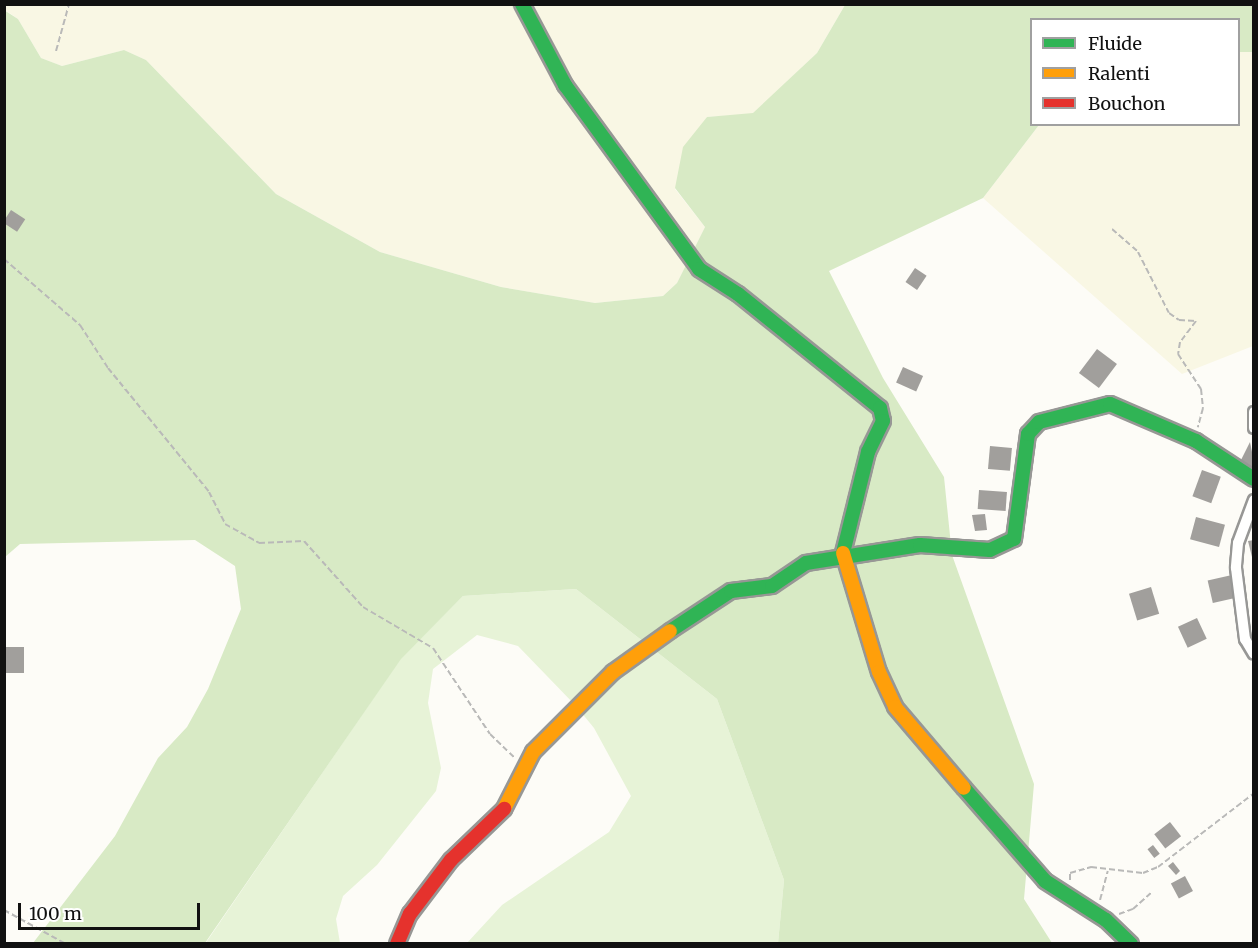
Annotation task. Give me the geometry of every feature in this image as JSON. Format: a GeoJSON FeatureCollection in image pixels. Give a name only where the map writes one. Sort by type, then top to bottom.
{"type":"FeatureCollection","features":[{"type":"Feature","properties":{"kind":"street"},"geometry":{"type":"LineString","coordinates":[[522,4],[565,85],[699,269],[748,301],[880,408],[883,421],[868,452],[842,558],[879,672],[895,706],[929,752],[1001,827],[1045,881],[1106,920],[1129,941]]}},
{"type":"Feature","properties":{"kind":"street"},"geometry":{"type":"LineString","coordinates":[[397,944],[410,914],[451,860],[507,807],[524,766],[554,729],[613,672],[711,601],[731,591],[772,586],[806,564],[920,545],[964,550],[1004,547],[1014,539],[1028,434],[1039,422],[1110,404],[1196,441],[1254,479]]}},
{"type":"Feature","properties":{"kind":"street"},"geometry":{"type":"LineString","coordinates":[[1254,412],[1254,428]]}},
{"type":"Feature","properties":{"kind":"street"},"geometry":{"type":"LineString","coordinates":[[1254,500],[1238,543],[1236,568],[1248,620],[1245,639],[1254,654]]}},
{"type":"Feature","properties":{"kind":"path"},"geometry":{"type":"LineString","coordinates":[[56,51],[69,4]]}},
{"type":"Feature","properties":{"kind":"path"},"geometry":{"type":"LineString","coordinates":[[1112,229],[1138,252],[1168,313],[1179,320],[1196,321],[1180,342],[1178,354],[1202,389],[1203,408],[1196,441]]}},
{"type":"Feature","properties":{"kind":"path"},"geometry":{"type":"LineString","coordinates":[[4,259],[80,325],[108,368],[208,492],[225,524],[259,543],[304,541],[363,607],[433,648],[490,734],[524,766]]}},
{"type":"Feature","properties":{"kind":"path"},"geometry":{"type":"LineString","coordinates":[[1070,899],[1070,873],[1091,867],[1143,873],[1158,867],[1254,793]]}},
{"type":"Feature","properties":{"kind":"path"},"geometry":{"type":"LineString","coordinates":[[1106,920],[1100,899],[1108,870]]}},
{"type":"Feature","properties":{"kind":"path"},"geometry":{"type":"LineString","coordinates":[[1129,941],[1118,914],[1133,909],[1153,891]]}},
{"type":"Feature","properties":{"kind":"path"},"geometry":{"type":"LineString","coordinates":[[4,910],[66,944]]}},
{"type":"Feature","properties":{"kind":"shaded area"},"geometry":{"type":"Polygon","coordinates":[[[4,5],[845,5],[817,53],[753,114],[707,117],[675,189],[705,227],[677,283],[663,296],[595,303],[501,287],[380,252],[276,194],[146,60],[124,50],[62,66],[41,58],[18,19],[5,10],[4,5]]]}},
{"type":"Feature","properties":{"kind":"shaded area"},"geometry":{"type":"Polygon","coordinates":[[[1240,52],[1253,52],[1253,346],[1182,374],[983,198],[1038,126],[1240,126],[1240,52]]]}},
{"type":"Feature","properties":{"kind":"green space"},"geometry":{"type":"Polygon","coordinates":[[[845,5],[1253,5],[1253,52],[1240,52],[1240,18],[1030,18],[1030,126],[1038,126],[983,198],[829,271],[883,378],[944,477],[952,555],[1034,784],[1024,899],[1052,943],[778,943],[784,880],[717,699],[576,589],[463,596],[401,659],[205,943],[33,943],[115,836],[158,758],[187,727],[208,689],[241,609],[235,566],[195,540],[20,544],[5,557],[4,10],[18,19],[41,58],[62,66],[124,50],[146,60],[276,194],[380,252],[501,287],[595,303],[663,296],[677,283],[705,227],[675,188],[683,147],[707,117],[753,113],[817,53],[845,5]]]}},
{"type":"Feature","properties":{"kind":"green space"},"geometry":{"type":"Polygon","coordinates":[[[576,589],[717,699],[784,880],[778,943],[467,943],[502,905],[609,832],[631,796],[594,728],[576,706],[518,646],[477,635],[433,669],[428,703],[441,768],[436,791],[377,865],[343,896],[336,919],[340,943],[205,944],[401,658],[463,596],[576,589]]]}},
{"type":"Feature","properties":{"kind":"building"},"geometry":{"type":"Polygon","coordinates":[[[11,210],[25,219],[17,232],[4,223],[11,210]]]}},
{"type":"Feature","properties":{"kind":"building"},"geometry":{"type":"Polygon","coordinates":[[[915,268],[927,276],[917,290],[905,282],[915,268]]]}},
{"type":"Feature","properties":{"kind":"building"},"geometry":{"type":"Polygon","coordinates":[[[1097,349],[1117,364],[1099,388],[1079,373],[1097,349]]]}},
{"type":"Feature","properties":{"kind":"building"},"geometry":{"type":"Polygon","coordinates":[[[903,367],[923,376],[916,391],[896,383],[903,367]]]}},
{"type":"Feature","properties":{"kind":"building"},"geometry":{"type":"Polygon","coordinates":[[[1250,442],[1254,462],[1250,470],[1239,464],[1250,442]]]}},
{"type":"Feature","properties":{"kind":"building"},"geometry":{"type":"Polygon","coordinates":[[[990,446],[1012,448],[1010,471],[988,469],[990,446]]]}},
{"type":"Feature","properties":{"kind":"building"},"geometry":{"type":"Polygon","coordinates":[[[1202,470],[1221,477],[1211,503],[1192,496],[1202,470]]]}},
{"type":"Feature","properties":{"kind":"building"},"geometry":{"type":"Polygon","coordinates":[[[979,490],[1007,492],[1006,511],[978,509],[979,490]]]}},
{"type":"Feature","properties":{"kind":"building"},"geometry":{"type":"Polygon","coordinates":[[[985,514],[987,530],[975,531],[972,515],[985,514]]]}},
{"type":"Feature","properties":{"kind":"building"},"geometry":{"type":"Polygon","coordinates":[[[1196,517],[1225,525],[1219,547],[1190,539],[1196,517]]]}},
{"type":"Feature","properties":{"kind":"building"},"geometry":{"type":"Polygon","coordinates":[[[1254,540],[1254,561],[1253,561],[1248,541],[1254,540]]]}},
{"type":"Feature","properties":{"kind":"building"},"geometry":{"type":"Polygon","coordinates":[[[1232,575],[1237,597],[1213,603],[1208,581],[1232,575]]]}},
{"type":"Feature","properties":{"kind":"building"},"geometry":{"type":"Polygon","coordinates":[[[1151,587],[1159,614],[1137,621],[1129,594],[1151,587]]]}},
{"type":"Feature","properties":{"kind":"building"},"geometry":{"type":"Polygon","coordinates":[[[1197,618],[1207,639],[1188,648],[1178,627],[1197,618]]]}},
{"type":"Feature","properties":{"kind":"building"},"geometry":{"type":"Polygon","coordinates":[[[6,647],[24,647],[24,673],[6,673],[6,647]]]}},
{"type":"Feature","properties":{"kind":"building"},"geometry":{"type":"Polygon","coordinates":[[[1170,822],[1181,836],[1165,848],[1154,834],[1170,822]]]}},
{"type":"Feature","properties":{"kind":"building"},"geometry":{"type":"Polygon","coordinates":[[[1153,845],[1160,854],[1154,858],[1147,849],[1153,845]]]}},
{"type":"Feature","properties":{"kind":"building"},"geometry":{"type":"Polygon","coordinates":[[[1173,862],[1180,871],[1176,875],[1168,866],[1173,862]]]}},
{"type":"Feature","properties":{"kind":"building"},"geometry":{"type":"Polygon","coordinates":[[[1185,876],[1193,891],[1179,899],[1171,884],[1185,876]]]}},
{"type":"Feature","properties":{"kind":"traffic: fast"},"geometry":{"type":"LineString","coordinates":[[522,4],[565,85],[699,269],[738,294],[880,408],[883,421],[868,452],[843,553]]}},
{"type":"Feature","properties":{"kind":"traffic: fast"},"geometry":{"type":"LineString","coordinates":[[670,631],[731,591],[772,586],[806,563],[920,545],[990,550],[1014,539],[1028,434],[1039,422],[1110,404],[1196,441],[1254,479]]}},
{"type":"Feature","properties":{"kind":"traffic: fast"},"geometry":{"type":"LineString","coordinates":[[964,788],[1045,881],[1106,920],[1131,944]]}},
{"type":"Feature","properties":{"kind":"traffic: slow"},"geometry":{"type":"LineString","coordinates":[[843,553],[879,672],[895,707],[964,788]]}},
{"type":"Feature","properties":{"kind":"traffic: slow"},"geometry":{"type":"LineString","coordinates":[[504,809],[533,752],[613,672],[670,631]]}},
{"type":"Feature","properties":{"kind":"traffic: jam"},"geometry":{"type":"LineString","coordinates":[[397,944],[410,914],[451,860],[504,809]]}}]}
